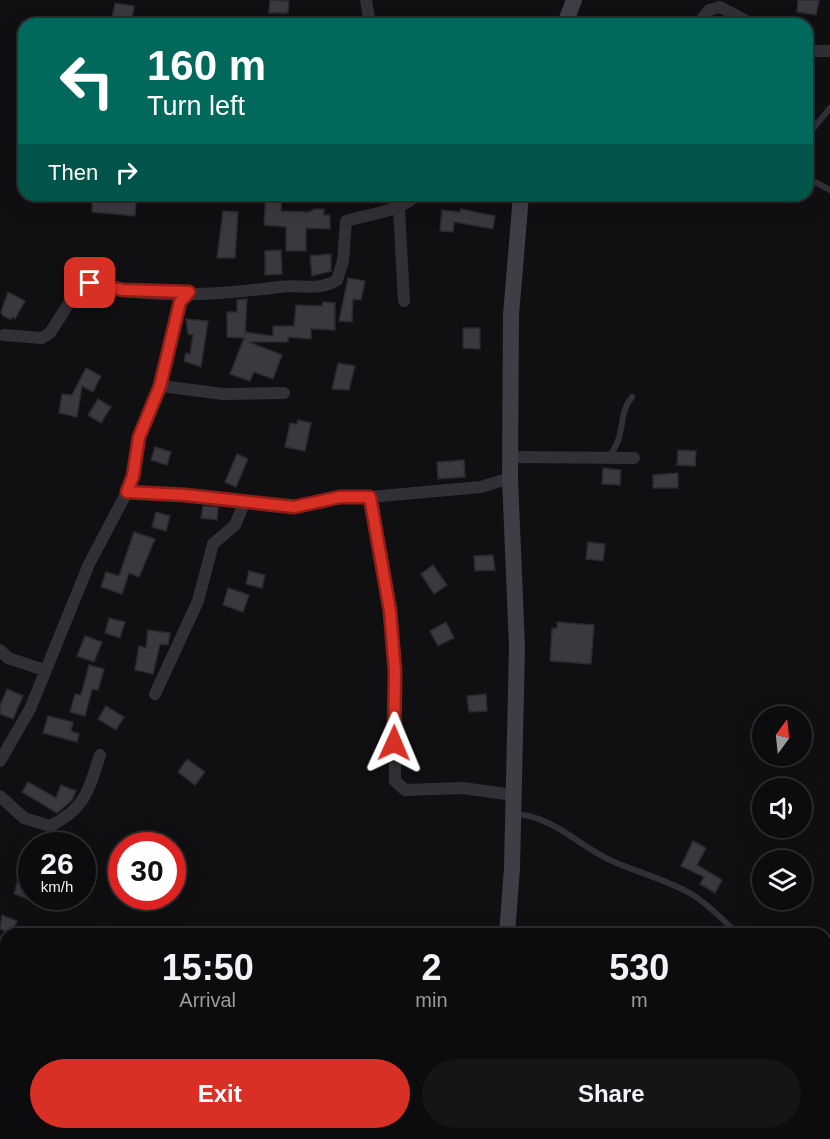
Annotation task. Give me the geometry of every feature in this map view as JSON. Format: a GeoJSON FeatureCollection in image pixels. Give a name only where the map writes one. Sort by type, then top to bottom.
{"type":"FeatureCollection","features":[{"type":"Feature","properties":{"kind":"street"},"geometry":{"type":"LineString","coordinates":[[366,0],[369,18]]}},
{"type":"Feature","properties":{"kind":"street"},"geometry":{"type":"LineString","coordinates":[[567,18],[574,0]]}},
{"type":"Feature","properties":{"kind":"street"},"geometry":{"type":"LineString","coordinates":[[703,18],[709,10],[720,7],[741,18]]}},
{"type":"Feature","properties":{"kind":"street"},"geometry":{"type":"LineString","coordinates":[[813,51],[830,51]]}},
{"type":"Feature","properties":{"kind":"street"},"geometry":{"type":"LineString","coordinates":[[4,335],[42,338],[50,333],[78,289],[90,283],[123,290],[189,292],[239,292],[280,286],[324,287],[337,280],[343,261],[346,221],[372,213],[399,209],[409,201]]}},
{"type":"Feature","properties":{"kind":"street"},"geometry":{"type":"LineString","coordinates":[[507,928],[517,647],[510,478],[510,315],[521,201]]}},
{"type":"Feature","properties":{"kind":"street"},"geometry":{"type":"LineString","coordinates":[[399,209],[404,302]]}},
{"type":"Feature","properties":{"kind":"street"},"geometry":{"type":"LineString","coordinates":[[0,761],[30,709],[89,564],[127,492],[133,476],[139,437],[160,386],[180,302],[189,292]]}},
{"type":"Feature","properties":{"kind":"street"},"geometry":{"type":"LineString","coordinates":[[160,386],[223,394],[285,393]]}},
{"type":"Feature","properties":{"kind":"street"},"geometry":{"type":"LineString","coordinates":[[511,458],[609,456],[634,458]]}},
{"type":"Feature","properties":{"kind":"street"},"geometry":{"type":"LineString","coordinates":[[127,492],[294,507],[340,497],[370,497],[481,487],[510,478]]}},
{"type":"Feature","properties":{"kind":"street"},"geometry":{"type":"LineString","coordinates":[[370,497],[392,632],[395,672],[395,781],[405,790],[464,788],[513,795]]}},
{"type":"Feature","properties":{"kind":"street"},"geometry":{"type":"LineString","coordinates":[[155,694],[198,601],[213,543],[235,525],[245,501]]}},
{"type":"Feature","properties":{"kind":"street"},"geometry":{"type":"LineString","coordinates":[[0,650],[8,658],[44,670]]}},
{"type":"Feature","properties":{"kind":"street"},"geometry":{"type":"LineString","coordinates":[[0,796],[24,818],[50,826],[68,818],[88,794],[100,755]]}},
{"type":"Feature","properties":{"kind":"lane"},"geometry":{"type":"LineString","coordinates":[[813,129],[830,108]]}},
{"type":"Feature","properties":{"kind":"lane"},"geometry":{"type":"LineString","coordinates":[[813,181],[830,190]]}},
{"type":"Feature","properties":{"kind":"lane"},"geometry":{"type":"LineString","coordinates":[[609,456],[620,440],[626,404],[632,397]]}},
{"type":"Feature","properties":{"kind":"lane"},"geometry":{"type":"LineString","coordinates":[[513,813],[532,815],[552,823],[573,840],[613,861],[693,896],[731,928]]}},
{"type":"Feature","properties":{"kind":"building"},"geometry":{"type":"Polygon","coordinates":[[[270,0],[289,1],[288,13],[269,13],[270,0]]]}},
{"type":"Feature","properties":{"kind":"building"},"geometry":{"type":"Polygon","coordinates":[[[798,0],[819,0],[816,15],[797,12],[798,0]]]}},
{"type":"Feature","properties":{"kind":"building"},"geometry":{"type":"Polygon","coordinates":[[[115,3],[134,6],[132,18],[112,18],[115,3]]]}},
{"type":"Feature","properties":{"kind":"building"},"geometry":{"type":"Polygon","coordinates":[[[92,201],[136,201],[135,216],[92,212],[92,201]]]}},
{"type":"Feature","properties":{"kind":"building"},"geometry":{"type":"Polygon","coordinates":[[[266,201],[282,201],[281,211],[309,212],[314,209],[324,209],[324,215],[330,215],[330,229],[306,228],[306,251],[286,251],[286,227],[264,225],[266,201]]]}},
{"type":"Feature","properties":{"kind":"building"},"geometry":{"type":"Polygon","coordinates":[[[461,209],[495,216],[493,229],[454,222],[453,232],[440,231],[442,210],[460,212],[461,209]]]}},
{"type":"Feature","properties":{"kind":"building"},"geometry":{"type":"Polygon","coordinates":[[[223,211],[238,212],[235,258],[217,258],[223,211]]]}},
{"type":"Feature","properties":{"kind":"building"},"geometry":{"type":"Polygon","coordinates":[[[281,250],[282,274],[265,275],[265,251],[281,250]]]}},
{"type":"Feature","properties":{"kind":"building"},"geometry":{"type":"Polygon","coordinates":[[[331,254],[331,271],[312,276],[310,256],[331,254]]]}},
{"type":"Feature","properties":{"kind":"building"},"geometry":{"type":"Polygon","coordinates":[[[348,278],[365,281],[361,300],[353,299],[352,322],[339,321],[348,278]]]}},
{"type":"Feature","properties":{"kind":"building"},"geometry":{"type":"Polygon","coordinates":[[[8,292],[25,301],[15,319],[12,317],[11,320],[1,312],[8,292]]]}},
{"type":"Feature","properties":{"kind":"building"},"geometry":{"type":"Polygon","coordinates":[[[247,299],[245,335],[246,332],[273,336],[273,326],[294,326],[296,305],[322,306],[323,302],[335,303],[335,330],[311,329],[311,339],[288,337],[288,342],[249,342],[282,355],[273,379],[254,372],[250,381],[230,374],[244,338],[227,337],[227,312],[237,312],[237,300],[247,299]]]}},
{"type":"Feature","properties":{"kind":"building"},"geometry":{"type":"Polygon","coordinates":[[[186,319],[208,321],[201,367],[184,361],[186,353],[190,354],[193,335],[188,334],[186,319]]]}},
{"type":"Feature","properties":{"kind":"building"},"geometry":{"type":"Polygon","coordinates":[[[463,328],[480,328],[480,349],[463,348],[463,328]]]}},
{"type":"Feature","properties":{"kind":"building"},"geometry":{"type":"Polygon","coordinates":[[[338,363],[355,366],[349,390],[332,389],[338,363]]]}},
{"type":"Feature","properties":{"kind":"building"},"geometry":{"type":"Polygon","coordinates":[[[86,368],[101,376],[93,392],[82,386],[77,417],[59,413],[62,394],[72,395],[86,368]]]}},
{"type":"Feature","properties":{"kind":"building"},"geometry":{"type":"Polygon","coordinates":[[[98,399],[111,407],[101,423],[88,415],[98,399]]]}},
{"type":"Feature","properties":{"kind":"building"},"geometry":{"type":"Polygon","coordinates":[[[298,420],[311,423],[305,451],[285,447],[290,423],[297,424],[298,420]]]}},
{"type":"Feature","properties":{"kind":"building"},"geometry":{"type":"Polygon","coordinates":[[[155,447],[171,452],[167,465],[151,460],[155,447]]]}},
{"type":"Feature","properties":{"kind":"building"},"geometry":{"type":"Polygon","coordinates":[[[678,450],[696,451],[695,466],[677,465],[678,450]]]}},
{"type":"Feature","properties":{"kind":"building"},"geometry":{"type":"Polygon","coordinates":[[[237,454],[248,459],[236,487],[225,482],[237,454]]]}},
{"type":"Feature","properties":{"kind":"building"},"geometry":{"type":"Polygon","coordinates":[[[464,460],[465,477],[438,479],[437,462],[464,460]]]}},
{"type":"Feature","properties":{"kind":"building"},"geometry":{"type":"Polygon","coordinates":[[[603,468],[621,470],[620,485],[602,484],[603,468]]]}},
{"type":"Feature","properties":{"kind":"building"},"geometry":{"type":"Polygon","coordinates":[[[678,473],[678,488],[653,488],[653,475],[678,473]]]}},
{"type":"Feature","properties":{"kind":"building"},"geometry":{"type":"Polygon","coordinates":[[[203,506],[218,507],[217,520],[201,518],[203,506]]]}},
{"type":"Feature","properties":{"kind":"building"},"geometry":{"type":"Polygon","coordinates":[[[156,512],[170,516],[166,531],[152,527],[156,512]]]}},
{"type":"Feature","properties":{"kind":"building"},"geometry":{"type":"Polygon","coordinates":[[[134,532],[155,539],[139,577],[129,573],[122,594],[101,587],[106,572],[119,576],[134,532]]]}},
{"type":"Feature","properties":{"kind":"building"},"geometry":{"type":"Polygon","coordinates":[[[588,542],[605,544],[603,561],[586,559],[588,542]]]}},
{"type":"Feature","properties":{"kind":"building"},"geometry":{"type":"Polygon","coordinates":[[[493,555],[495,570],[475,571],[474,556],[493,555]]]}},
{"type":"Feature","properties":{"kind":"building"},"geometry":{"type":"Polygon","coordinates":[[[433,565],[447,585],[434,594],[421,574],[433,565]]]}},
{"type":"Feature","properties":{"kind":"building"},"geometry":{"type":"Polygon","coordinates":[[[249,571],[265,575],[262,588],[246,584],[249,571]]]}},
{"type":"Feature","properties":{"kind":"building"},"geometry":{"type":"Polygon","coordinates":[[[228,588],[249,595],[243,612],[223,605],[228,588]]]}},
{"type":"Feature","properties":{"kind":"building"},"geometry":{"type":"Polygon","coordinates":[[[109,618],[125,622],[120,638],[105,633],[109,618]]]}},
{"type":"Feature","properties":{"kind":"building"},"geometry":{"type":"Polygon","coordinates":[[[446,622],[454,638],[438,646],[430,631],[446,622]]]}},
{"type":"Feature","properties":{"kind":"building"},"geometry":{"type":"Polygon","coordinates":[[[557,622],[594,625],[591,664],[550,661],[552,628],[557,628],[557,622]]]}},
{"type":"Feature","properties":{"kind":"building"},"geometry":{"type":"Polygon","coordinates":[[[148,630],[170,633],[168,645],[160,644],[153,674],[135,670],[139,646],[146,648],[148,630]]]}},
{"type":"Feature","properties":{"kind":"building"},"geometry":{"type":"Polygon","coordinates":[[[85,636],[102,642],[94,662],[77,656],[85,636]]]}},
{"type":"Feature","properties":{"kind":"building"},"geometry":{"type":"Polygon","coordinates":[[[89,665],[104,669],[98,690],[92,689],[85,716],[70,712],[75,694],[81,695],[89,665]]]}},
{"type":"Feature","properties":{"kind":"building"},"geometry":{"type":"Polygon","coordinates":[[[7,689],[23,696],[13,719],[0,714],[0,706],[7,689]]]}},
{"type":"Feature","properties":{"kind":"building"},"geometry":{"type":"Polygon","coordinates":[[[486,694],[487,711],[469,712],[467,696],[486,694]]]}},
{"type":"Feature","properties":{"kind":"building"},"geometry":{"type":"Polygon","coordinates":[[[106,706],[124,717],[116,730],[98,719],[106,706]]]}},
{"type":"Feature","properties":{"kind":"building"},"geometry":{"type":"Polygon","coordinates":[[[48,716],[73,722],[71,731],[79,734],[77,742],[43,733],[48,716]]]}},
{"type":"Feature","properties":{"kind":"building"},"geometry":{"type":"Polygon","coordinates":[[[187,759],[205,772],[195,785],[178,772],[187,759]]]}},
{"type":"Feature","properties":{"kind":"building"},"geometry":{"type":"Polygon","coordinates":[[[28,782],[56,798],[61,785],[76,791],[72,800],[57,813],[22,792],[28,782]]]}},
{"type":"Feature","properties":{"kind":"building"},"geometry":{"type":"Polygon","coordinates":[[[693,841],[706,848],[697,865],[722,880],[715,893],[700,884],[704,877],[681,866],[693,841]]]}},
{"type":"Feature","properties":{"kind":"building"},"geometry":{"type":"Polygon","coordinates":[[[18,880],[18,895],[14,894],[18,880]]]}},
{"type":"Feature","properties":{"kind":"building"},"geometry":{"type":"Polygon","coordinates":[[[2,915],[17,921],[14,928],[0,928],[2,915]]]}},
{"type":"Feature","properties":{"kind":"route"},"geometry":{"type":"LineString","coordinates":[[90,283],[123,290],[189,292],[180,302],[160,386],[139,437],[133,476],[127,492],[185,495],[294,507],[340,497],[370,497],[390,611],[395,672],[394,743]]}}]}
